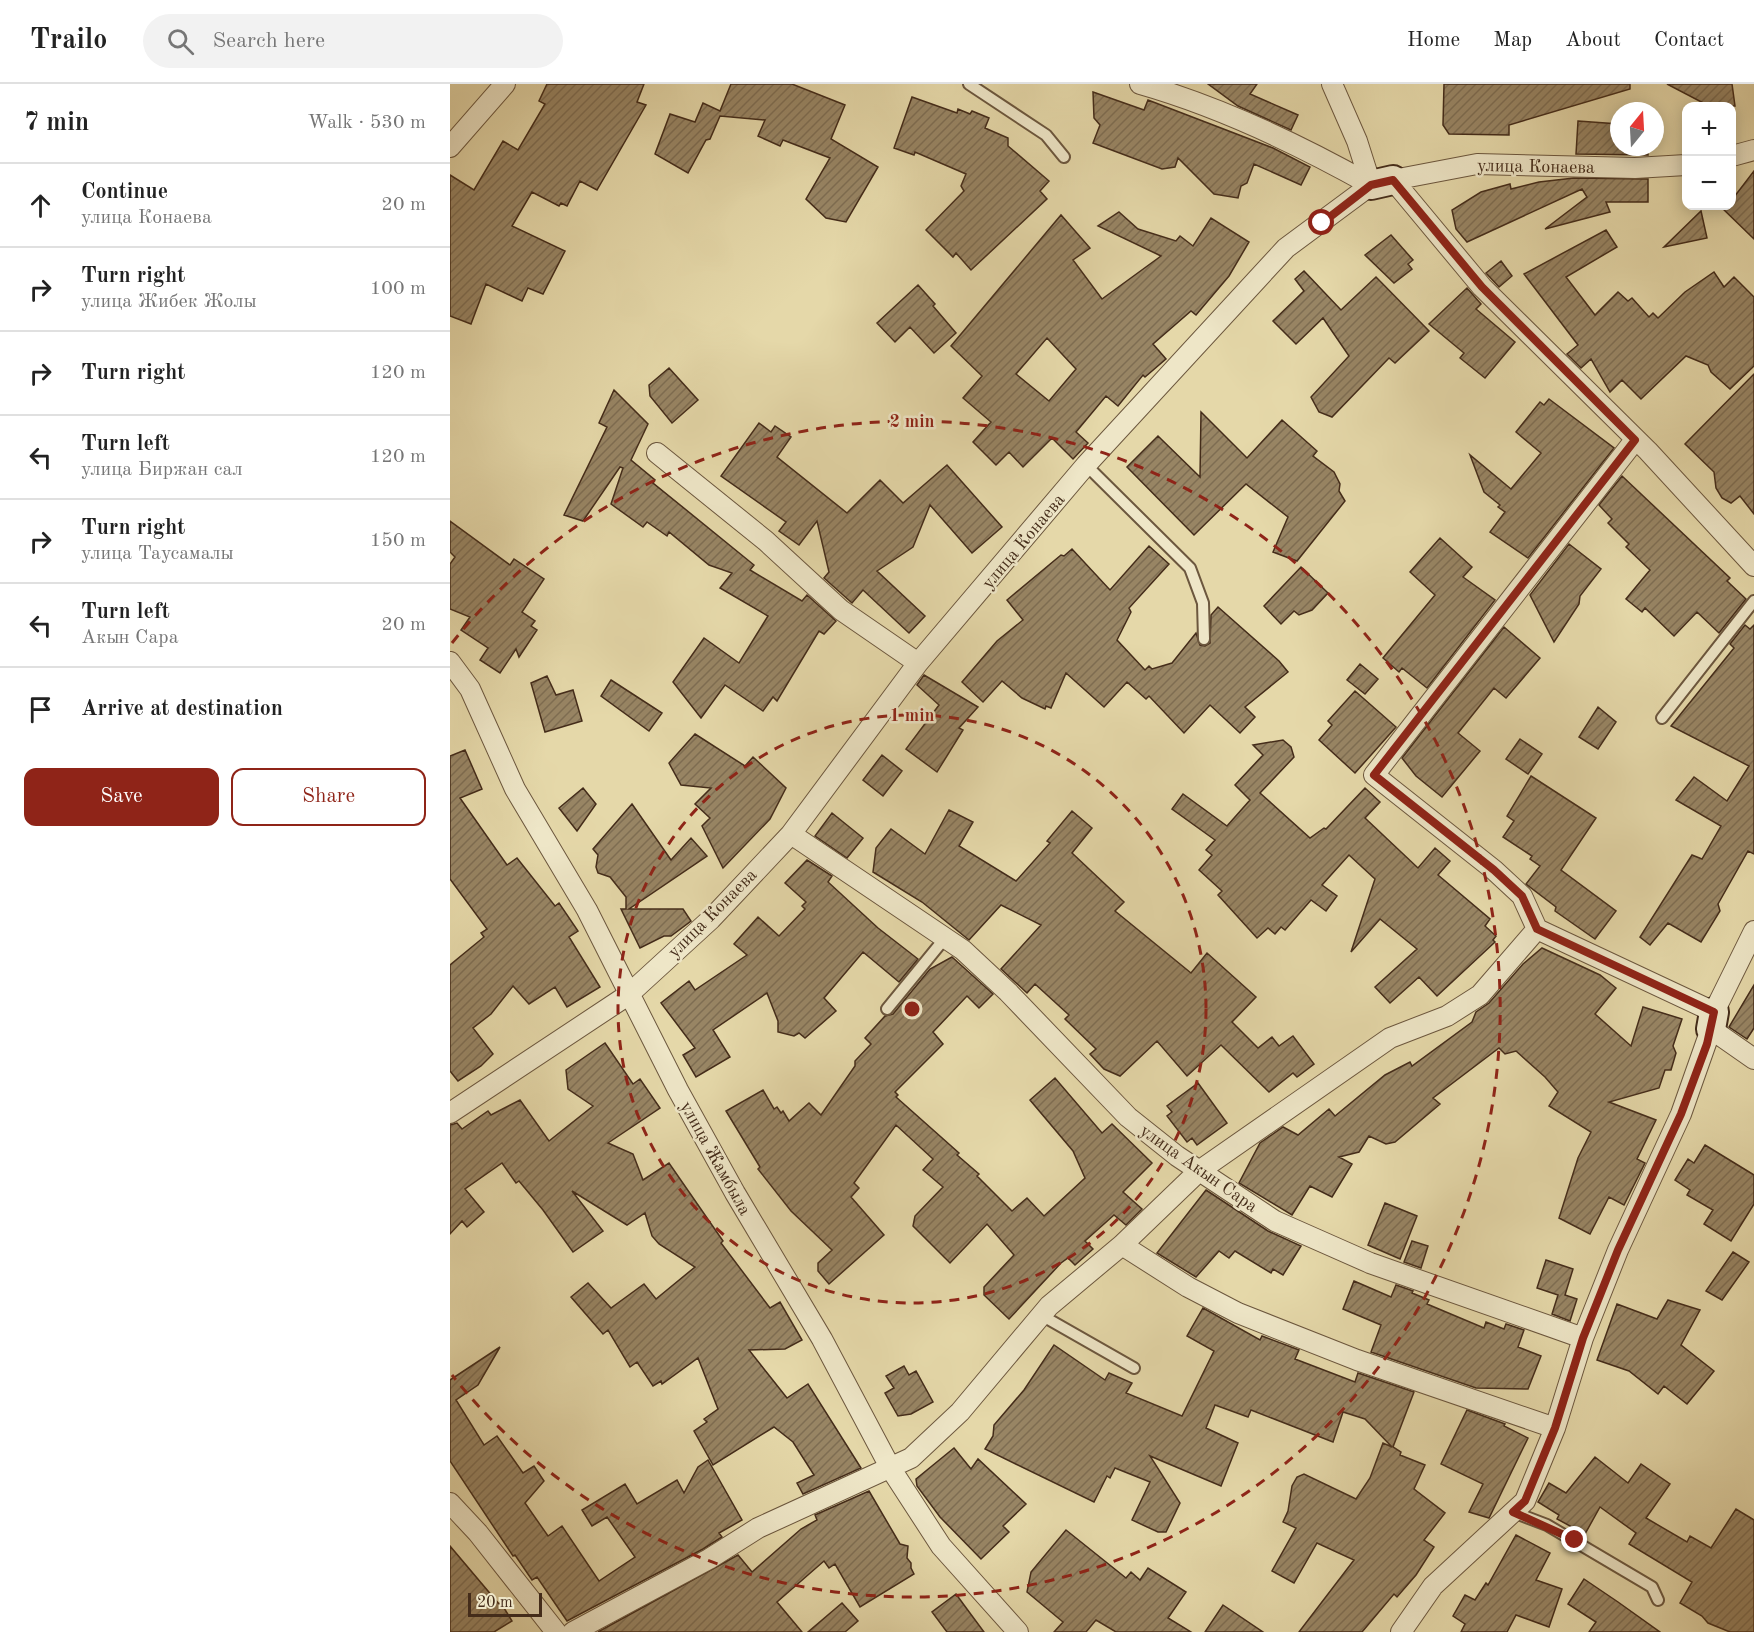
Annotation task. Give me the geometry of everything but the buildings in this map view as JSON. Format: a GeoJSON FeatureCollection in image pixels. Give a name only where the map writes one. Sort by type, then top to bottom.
{"type":"FeatureCollection","features":[{"type":"Feature","properties":{"kind":"street"},"geometry":{"type":"LineString","coordinates":[[450,147],[505,84]]}},
{"type":"Feature","properties":{"kind":"street"},"geometry":{"type":"LineString","coordinates":[[1140,84],[1170,93],[1280,137],[1382,183]]}},
{"type":"Feature","properties":{"kind":"street"},"geometry":{"type":"LineString","coordinates":[[1332,84],[1357,141],[1382,183],[1635,440],[1754,566]]}},
{"type":"Feature","properties":{"kind":"street"},"geometry":{"type":"LineString","coordinates":[[1736,155],[1754,150]]}},
{"type":"Feature","properties":{"kind":"street","name":"улица Конаева"},"geometry":{"type":"LineString","coordinates":[[450,1113],[628,995],[711,919],[791,834],[918,663],[1086,465],[1286,248],[1382,183],[1477,164],[1635,168],[1682,165]]}},
{"type":"Feature","properties":{"kind":"street"},"geometry":{"type":"LineString","coordinates":[[1635,440],[1374,775],[1494,870],[1522,896],[1537,929],[1713,1021],[1754,1059]]}},
{"type":"Feature","properties":{"kind":"street"},"geometry":{"type":"LineString","coordinates":[[657,453],[766,541],[841,610],[918,663]]}},
{"type":"Feature","properties":{"kind":"street","name":"улица Жамбыла"},"geometry":{"type":"LineString","coordinates":[[452,673],[470,689],[515,789],[587,910],[628,995],[735,1193],[822,1339],[891,1469],[941,1545],[1018,1632]]}},
{"type":"Feature","properties":{"kind":"street","name":"улица Акын Сара"},"geometry":{"type":"LineString","coordinates":[[791,834],[963,950],[1008,992],[1128,1117],[1199,1171],[1275,1221],[1311,1239],[1381,1267],[1583,1338]]}},
{"type":"Feature","properties":{"kind":"street"},"geometry":{"type":"LineString","coordinates":[[573,1632],[709,1559],[758,1528],[877,1473],[891,1469],[910,1458],[960,1412],[1041,1315],[1089,1271],[1122,1245],[1199,1171],[1390,1038],[1447,1016],[1480,995],[1537,929]]}},
{"type":"Feature","properties":{"kind":"street"},"geometry":{"type":"LineString","coordinates":[[1401,1632],[1433,1586],[1525,1501],[1555,1428],[1583,1338],[1618,1250],[1681,1114],[1713,1021],[1754,931]]}},
{"type":"Feature","properties":{"kind":"street"},"geometry":{"type":"LineString","coordinates":[[1122,1245],[1188,1287],[1238,1313],[1357,1360],[1555,1428]]}},
{"type":"Feature","properties":{"kind":"street"},"geometry":{"type":"LineString","coordinates":[[450,1503],[478,1533],[556,1632]]}},
{"type":"Feature","properties":{"kind":"lane"},"geometry":{"type":"LineString","coordinates":[[969,84],[1046,135],[1064,157]]}},
{"type":"Feature","properties":{"kind":"lane"},"geometry":{"type":"LineString","coordinates":[[1086,465],[1190,568],[1203,603],[1204,639]]}},
{"type":"Feature","properties":{"kind":"lane"},"geometry":{"type":"LineString","coordinates":[[1662,718],[1754,601]]}},
{"type":"Feature","properties":{"kind":"lane"},"geometry":{"type":"LineString","coordinates":[[887,1009],[945,938]]}},
{"type":"Feature","properties":{"kind":"lane"},"geometry":{"type":"LineString","coordinates":[[1041,1315],[1134,1368]]}},
{"type":"Feature","properties":{"kind":"lane"},"geometry":{"type":"LineString","coordinates":[[1513,1512],[1566,1535],[1652,1587],[1658,1600]]}},
{"type":"Feature","properties":{"kind":"route"},"geometry":{"type":"LineString","coordinates":[[1322,223],[1371,185],[1393,180],[1482,287],[1635,440],[1374,775],[1459,845],[1494,870],[1522,896],[1537,929],[1714,1012],[1707,1044],[1681,1114],[1618,1250],[1583,1338],[1555,1428],[1525,1501],[1513,1512],[1547,1525],[1575,1540]]}}]}
